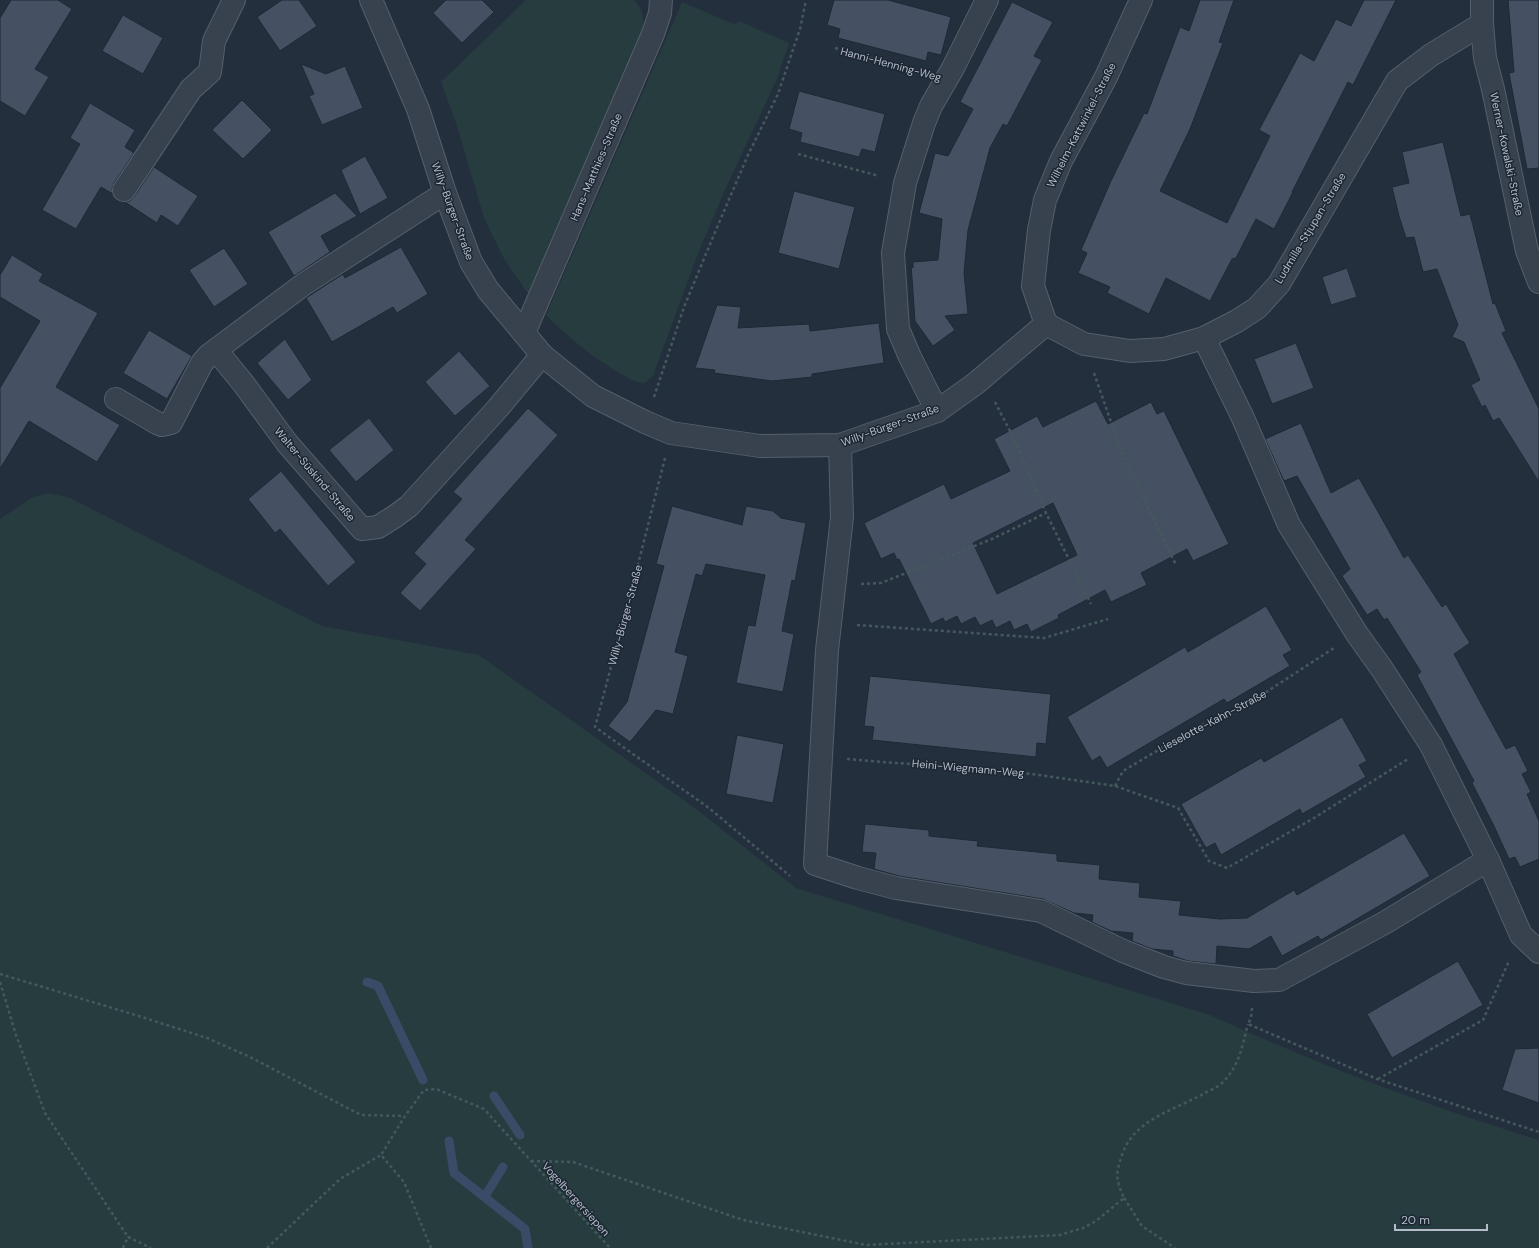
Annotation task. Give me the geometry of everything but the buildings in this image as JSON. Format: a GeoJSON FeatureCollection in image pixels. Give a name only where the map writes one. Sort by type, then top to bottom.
{"type":"FeatureCollection","features":[{"type":"Feature","properties":{"kind":"street"},"geometry":{"type":"LineString","coordinates":[[124,190],[191,89],[210,72],[214,41],[234,0]]}},
{"type":"Feature","properties":{"kind":"street","name":"Willy-Bürger-Straße"},"geometry":{"type":"LineString","coordinates":[[370,0],[418,109],[445,193],[471,262],[488,290],[542,355],[593,396],[645,422],[671,433],[760,446],[840,445],[937,411],[982,378],[1046,324]]}},
{"type":"Feature","properties":{"kind":"street","name":"Hans-Matthies-Straße"},"geometry":{"type":"LineString","coordinates":[[524,333],[653,34],[660,13],[661,0]]}},
{"type":"Feature","properties":{"kind":"street","name":"Hanni-Henning-Weg"},"geometry":{"type":"LineString","coordinates":[[937,411],[898,329],[893,253],[905,184],[924,122],[987,0]]}},
{"type":"Feature","properties":{"kind":"street","name":"Wilhelm-Kattwinkel-Straße"},"geometry":{"type":"LineString","coordinates":[[1046,324],[1033,286],[1039,230],[1045,200],[1061,161],[1106,77],[1141,0]]}},
{"type":"Feature","properties":{"kind":"street"},"geometry":{"type":"LineString","coordinates":[[1482,0],[1482,24]]}},
{"type":"Feature","properties":{"kind":"street","name":"Ludmilla-Stjupan-Straße"},"geometry":{"type":"LineString","coordinates":[[1046,324],[1084,344],[1130,351],[1164,349],[1204,338],[1237,321],[1257,308],[1279,284],[1397,81],[1431,55],[1482,24]]}},
{"type":"Feature","properties":{"kind":"street","name":"Werner-Kowalski-Straße"},"geometry":{"type":"LineString","coordinates":[[1482,24],[1485,58],[1495,97],[1527,251],[1539,282]]}},
{"type":"Feature","properties":{"kind":"street"},"geometry":{"type":"LineString","coordinates":[[116,399],[157,423],[162,425],[170,423],[202,363],[216,350],[304,284],[445,193]]}},
{"type":"Feature","properties":{"kind":"street"},"geometry":{"type":"LineString","coordinates":[[1204,338],[1243,418],[1288,526],[1357,634],[1382,669],[1431,745],[1488,860],[1521,935],[1539,952]]}},
{"type":"Feature","properties":{"kind":"street","name":"Walter-Süskind-Straße"},"geometry":{"type":"LineString","coordinates":[[216,350],[243,383],[287,443],[362,529],[378,527],[409,506],[498,408],[542,355]]}},
{"type":"Feature","properties":{"kind":"street"},"geometry":{"type":"LineString","coordinates":[[840,445],[842,517],[827,650],[815,864],[858,878],[896,888],[1041,911],[1123,951],[1164,967],[1186,973],[1254,981],[1278,980],[1285,977],[1386,922],[1488,860]]}},
{"type":"Feature","properties":{"kind":"path"},"geometry":{"type":"LineString","coordinates":[[645,422],[684,307],[748,155],[778,94],[800,29],[806,0]]}},
{"type":"Feature","properties":{"kind":"path","name":"Hanni-Henning-Weg"},"geometry":{"type":"LineString","coordinates":[[835,48],[947,80]]}},
{"type":"Feature","properties":{"kind":"path"},"geometry":{"type":"LineString","coordinates":[[798,154],[905,184]]}},
{"type":"Feature","properties":{"kind":"path"},"geometry":{"type":"LineString","coordinates":[[1084,344],[1120,448],[1176,565]]}},
{"type":"Feature","properties":{"kind":"path"},"geometry":{"type":"LineString","coordinates":[[982,378],[1014,440],[1046,513],[1091,604]]}},
{"type":"Feature","properties":{"kind":"path","name":"Willy-Bürger-Straße"},"geometry":{"type":"LineString","coordinates":[[671,433],[595,727],[709,808],[792,878]]}},
{"type":"Feature","properties":{"kind":"path"},"geometry":{"type":"LineString","coordinates":[[835,586],[881,583],[992,539],[1046,513]]}},
{"type":"Feature","properties":{"kind":"path"},"geometry":{"type":"LineString","coordinates":[[831,623],[1044,638],[1108,619]]}},
{"type":"Feature","properties":{"kind":"path","name":"Lieselotte-Kahn-Straße"},"geometry":{"type":"LineString","coordinates":[[1115,786],[1122,772],[1192,730],[1254,700],[1357,634]]}},
{"type":"Feature","properties":{"kind":"path"},"geometry":{"type":"LineString","coordinates":[[1115,786],[1178,808],[1208,861],[1227,868],[1314,818],[1431,745]]}},
{"type":"Feature","properties":{"kind":"path","name":"Heini-Wiegmann-Weg"},"geometry":{"type":"LineString","coordinates":[[821,757],[1032,774],[1115,786]]}},
{"type":"Feature","properties":{"kind":"path"},"geometry":{"type":"LineString","coordinates":[[1377,1079],[1483,1020],[1521,935]]}},
{"type":"Feature","properties":{"kind":"path"},"geometry":{"type":"LineString","coordinates":[[0,974],[142,1016],[207,1038],[250,1057],[361,1115],[405,1116]]}},
{"type":"Feature","properties":{"kind":"path"},"geometry":{"type":"LineString","coordinates":[[1175,1248],[1142,1226],[1124,1198],[1117,1183],[1117,1169],[1124,1149],[1135,1133],[1159,1115],[1192,1100],[1220,1084],[1240,1058],[1248,1024],[1251,1018],[1254,981]]}},
{"type":"Feature","properties":{"kind":"path"},"geometry":{"type":"LineString","coordinates":[[0,982],[16,1035],[46,1113],[128,1237],[151,1248]]}},
{"type":"Feature","properties":{"kind":"path"},"geometry":{"type":"LineString","coordinates":[[1248,1024],[1377,1079],[1539,1132]]}},
{"type":"Feature","properties":{"kind":"path","name":"Vogelbergersiepen"},"geometry":{"type":"LineString","coordinates":[[381,1155],[405,1116],[424,1090],[436,1089],[484,1109],[610,1248]]}},
{"type":"Feature","properties":{"kind":"path"},"geometry":{"type":"LineString","coordinates":[[267,1248],[340,1179],[381,1155],[404,1182],[431,1248]]}},
{"type":"Feature","properties":{"kind":"path"},"geometry":{"type":"LineString","coordinates":[[531,1161],[573,1162],[743,1220],[866,1245],[1060,1235],[1083,1228],[1096,1221],[1124,1198]]}},
{"type":"Feature","properties":{"kind":"path"},"geometry":{"type":"LineString","coordinates":[[123,1248],[128,1237]]}},
{"type":"Feature","properties":{"kind":"green space"},"geometry":{"type":"Polygon","coordinates":[[[526,0],[634,0],[641,11],[643,22],[642,31],[528,294],[503,257],[484,218],[457,126],[441,82],[526,0]]]}},
{"type":"Feature","properties":{"kind":"green space"},"geometry":{"type":"Polygon","coordinates":[[[682,2],[736,25],[739,21],[789,43],[777,79],[724,192],[697,256],[653,376],[645,383],[642,383],[612,369],[592,355],[546,315],[682,2]]]}},
{"type":"Feature","properties":{"kind":"green space"},"geometry":{"type":"Polygon","coordinates":[[[48,493],[68,497],[322,626],[479,655],[695,808],[796,888],[1210,1015],[1250,1033],[1373,1083],[1455,1113],[1539,1140],[1539,1248],[0,1248],[0,519],[33,497],[48,493]]]}},
{"type":"Feature","properties":{"kind":"waterway","name":"Vogelbergersiepen"},"geometry":{"type":"LineString","coordinates":[[367,982],[378,986],[423,1080]]}},
{"type":"Feature","properties":{"kind":"waterway","name":"Vogelbergersiepen"},"geometry":{"type":"LineString","coordinates":[[494,1096],[520,1135]]}},
{"type":"Feature","properties":{"kind":"waterway","name":"Vogelbergersiepen"},"geometry":{"type":"LineString","coordinates":[[449,1141],[454,1173],[525,1229],[528,1248]]}},
{"type":"Feature","properties":{"kind":"waterway","name":"Vogelbergersiepen"},"geometry":{"type":"LineString","coordinates":[[485,1196],[503,1167]]}}]}
